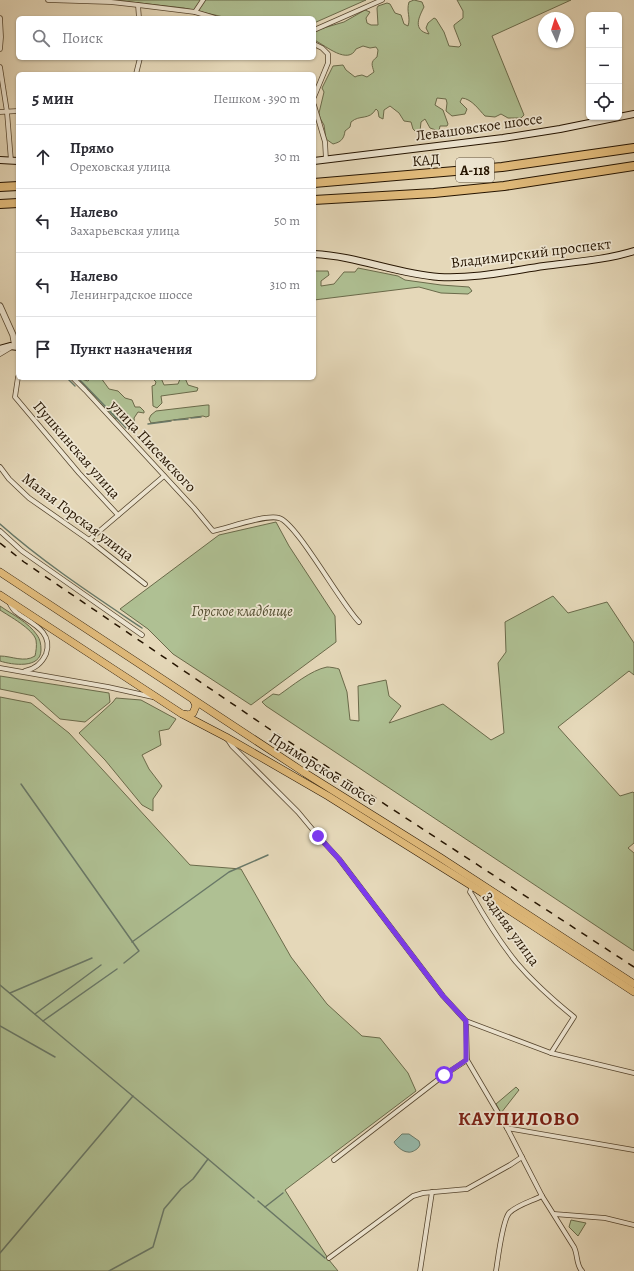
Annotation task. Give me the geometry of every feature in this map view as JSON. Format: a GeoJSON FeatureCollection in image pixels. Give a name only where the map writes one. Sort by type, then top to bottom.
{"type":"FeatureCollection","features":[{"type":"Feature","properties":{"kind":"highway","name":"КАД"},"geometry":{"type":"LineString","coordinates":[[316,183],[502,167],[634,148]]}},
{"type":"Feature","properties":{"kind":"highway","name":"А-118"},"geometry":{"type":"LineString","coordinates":[[316,200],[434,193],[504,186],[634,166]]}},
{"type":"Feature","properties":{"kind":"highway"},"geometry":{"type":"LineString","coordinates":[[0,187],[16,186]]}},
{"type":"Feature","properties":{"kind":"highway"},"geometry":{"type":"LineString","coordinates":[[0,204],[16,203]]}},
{"type":"Feature","properties":{"kind":"main road","name":"Левашовское шоссе"},"geometry":{"type":"LineString","coordinates":[[316,162],[503,138],[560,129],[634,114]]}},
{"type":"Feature","properties":{"kind":"main road"},"geometry":{"type":"LineString","coordinates":[[0,160],[15,161]]}},
{"type":"Feature","properties":{"kind":"main road","name":"Владимирский проспект"},"geometry":{"type":"LineString","coordinates":[[316,254],[340,257],[414,274],[439,277],[459,277],[484,275],[606,257],[634,251]]}},
{"type":"Feature","properties":{"kind":"main road"},"geometry":{"type":"LineString","coordinates":[[0,348],[6,346],[16,347]]}},
{"type":"Feature","properties":{"kind":"main road","name":"Приморское шоссе"},"geometry":{"type":"LineString","coordinates":[[0,572],[194,701],[305,773],[441,858],[634,984]]}},
{"type":"Feature","properties":{"kind":"main road","name":"Приморское шоссе"},"geometry":{"type":"LineString","coordinates":[[0,596],[182,714],[226,737],[328,796],[472,886],[634,992]]}},
{"type":"Feature","properties":{"kind":"main road"},"geometry":{"type":"LineString","coordinates":[[182,714],[188,715],[193,713],[196,706],[194,701]]}},
{"type":"Feature","properties":{"kind":"street"},"geometry":{"type":"LineString","coordinates":[[48,0],[108,1],[195,12],[208,16]]}},
{"type":"Feature","properties":{"kind":"street"},"geometry":{"type":"LineString","coordinates":[[195,12],[203,0]]}},
{"type":"Feature","properties":{"kind":"street"},"geometry":{"type":"LineString","coordinates":[[316,29],[382,0]]}},
{"type":"Feature","properties":{"kind":"street"},"geometry":{"type":"LineString","coordinates":[[138,5],[138,16]]}},
{"type":"Feature","properties":{"kind":"street"},"geometry":{"type":"LineString","coordinates":[[0,18],[0,49]]}},
{"type":"Feature","properties":{"kind":"street"},"geometry":{"type":"LineString","coordinates":[[316,45],[328,54],[326,69],[316,92]]}},
{"type":"Feature","properties":{"kind":"street"},"geometry":{"type":"LineString","coordinates":[[136,72],[140,60]]}},
{"type":"Feature","properties":{"kind":"street"},"geometry":{"type":"LineString","coordinates":[[0,67],[15,161]]}},
{"type":"Feature","properties":{"kind":"street"},"geometry":{"type":"LineString","coordinates":[[0,112],[16,111]]}},
{"type":"Feature","properties":{"kind":"street"},"geometry":{"type":"LineString","coordinates":[[316,112],[325,142],[326,160]]}},
{"type":"Feature","properties":{"kind":"street"},"geometry":{"type":"LineString","coordinates":[[0,306],[13,335],[16,347],[0,354]]}},
{"type":"Feature","properties":{"kind":"street","name":"Пушкинская улица"},"geometry":{"type":"LineString","coordinates":[[18,380],[15,397],[78,473],[118,515]]}},
{"type":"Feature","properties":{"kind":"street","name":"улица Писемского"},"geometry":{"type":"LineString","coordinates":[[74,380],[194,508],[213,531],[266,518],[280,518],[288,523],[301,539],[343,603],[359,622]]}},
{"type":"Feature","properties":{"kind":"street","name":"Малая Горская улица"},"geometry":{"type":"LineString","coordinates":[[0,468],[29,498],[89,540],[145,584]]}},
{"type":"Feature","properties":{"kind":"street"},"geometry":{"type":"LineString","coordinates":[[89,540],[164,476]]}},
{"type":"Feature","properties":{"kind":"street"},"geometry":{"type":"LineString","coordinates":[[0,531],[22,551],[142,635]]}},
{"type":"Feature","properties":{"kind":"street"},"geometry":{"type":"LineString","coordinates":[[7,600],[15,611],[40,628],[45,635],[47,643],[47,652],[44,658],[32,669],[23,672]]}},
{"type":"Feature","properties":{"kind":"street"},"geometry":{"type":"LineString","coordinates":[[0,668],[108,687],[159,699]]}},
{"type":"Feature","properties":{"kind":"street"},"geometry":{"type":"LineString","coordinates":[[226,737],[232,746],[298,812],[339,859],[443,996],[466,1021],[551,1053],[634,1073]]}},
{"type":"Feature","properties":{"kind":"street","name":"Задняя улица"},"geometry":{"type":"LineString","coordinates":[[472,886],[472,895],[488,922],[516,962],[553,1000],[574,1017],[551,1053]]}},
{"type":"Feature","properties":{"kind":"street"},"geometry":{"type":"LineString","coordinates":[[466,1021],[466,1060],[507,1128],[542,1196],[574,1247],[578,1255],[578,1269],[582,1271]]}},
{"type":"Feature","properties":{"kind":"street"},"geometry":{"type":"LineString","coordinates":[[334,1160],[466,1060]]}},
{"type":"Feature","properties":{"kind":"street"},"geometry":{"type":"LineString","coordinates":[[507,1128],[634,1150]]}},
{"type":"Feature","properties":{"kind":"street"},"geometry":{"type":"LineString","coordinates":[[329,1258],[413,1196],[423,1193],[467,1189],[522,1157]]}},
{"type":"Feature","properties":{"kind":"street"},"geometry":{"type":"LineString","coordinates":[[420,1271],[432,1192]]}},
{"type":"Feature","properties":{"kind":"street"},"geometry":{"type":"LineString","coordinates":[[496,1271],[508,1214],[516,1208],[542,1196]]}},
{"type":"Feature","properties":{"kind":"street"},"geometry":{"type":"LineString","coordinates":[[554,1214],[605,1218],[634,1225]]}},
{"type":"Feature","properties":{"kind":"green space"},"geometry":{"type":"Polygon","coordinates":[[[113,0],[366,0],[316,22],[316,16],[219,16],[184,8],[113,0]]]}},
{"type":"Feature","properties":{"kind":"green space"},"geometry":{"type":"Polygon","coordinates":[[[414,0],[422,2],[424,7],[418,23],[420,30],[429,34],[426,28],[428,23],[434,18],[444,32],[449,46],[459,47],[461,45],[454,25],[463,18],[463,11],[457,0],[571,0],[545,12],[538,12],[538,15],[492,36],[524,115],[521,118],[508,118],[501,114],[495,117],[485,116],[469,100],[462,98],[460,102],[467,109],[465,114],[452,116],[446,111],[446,99],[437,98],[435,105],[443,110],[448,124],[447,126],[440,126],[439,131],[430,128],[425,119],[421,122],[420,131],[416,132],[413,129],[411,122],[404,121],[399,113],[390,106],[384,110],[383,119],[379,117],[376,109],[370,115],[358,118],[351,122],[350,127],[345,131],[342,140],[333,144],[326,139],[324,125],[319,113],[324,92],[322,88],[333,66],[343,65],[346,70],[355,77],[362,75],[367,77],[374,72],[372,64],[373,60],[377,57],[378,50],[376,47],[370,48],[363,46],[348,55],[342,55],[316,41],[316,32],[320,29],[344,22],[365,10],[370,12],[366,18],[367,23],[371,25],[378,25],[377,8],[378,6],[387,3],[390,4],[395,13],[401,15],[404,24],[408,26],[409,2],[414,0]]]}},
{"type":"Feature","properties":{"kind":"green space"},"geometry":{"type":"Polygon","coordinates":[[[358,268],[398,276],[405,280],[469,287],[472,291],[468,294],[441,293],[419,287],[316,300],[316,271],[328,271],[329,275],[321,281],[321,286],[334,284],[344,272],[355,272],[358,268]]]}},
{"type":"Feature","properties":{"kind":"green space"},"geometry":{"type":"Polygon","coordinates":[[[81,380],[102,380],[109,389],[118,391],[125,398],[132,400],[135,407],[140,407],[144,413],[138,412],[134,418],[135,425],[132,426],[127,413],[122,411],[116,412],[118,416],[117,419],[114,418],[80,382],[81,380]]]}},
{"type":"Feature","properties":{"kind":"green space"},"geometry":{"type":"Polygon","coordinates":[[[154,380],[162,380],[164,385],[178,384],[180,380],[186,380],[188,385],[198,388],[197,391],[161,396],[162,403],[157,408],[153,406],[152,386],[155,385],[156,382],[154,380]]]}},
{"type":"Feature","properties":{"kind":"green space"},"geometry":{"type":"Polygon","coordinates":[[[209,405],[209,416],[206,417],[203,416],[151,423],[149,419],[156,411],[209,405]]]}},
{"type":"Feature","properties":{"kind":"green space","name":"Горское кладбище"},"geometry":{"type":"Polygon","coordinates":[[[276,522],[289,546],[335,616],[336,642],[251,705],[173,654],[148,629],[120,609],[219,535],[276,522]]]}},
{"type":"Feature","properties":{"kind":"green space"},"geometry":{"type":"Polygon","coordinates":[[[553,596],[568,613],[607,602],[634,643],[634,675],[629,671],[558,727],[620,796],[634,793],[634,843],[628,848],[634,853],[634,951],[262,702],[273,694],[279,695],[315,671],[327,667],[339,669],[347,692],[350,720],[359,721],[358,686],[386,680],[389,696],[401,706],[389,723],[443,704],[491,740],[504,733],[498,663],[506,652],[505,622],[553,596]]]}},
{"type":"Feature","properties":{"kind":"green space"},"geometry":{"type":"Polygon","coordinates":[[[0,606],[25,622],[39,638],[41,650],[40,656],[36,660],[25,664],[11,664],[0,661],[0,656],[27,659],[35,656],[36,640],[34,636],[20,623],[0,610],[0,606]]]}},
{"type":"Feature","properties":{"kind":"green space"},"geometry":{"type":"Polygon","coordinates":[[[0,676],[109,693],[110,702],[85,722],[60,719],[34,696],[0,689],[0,676]]]}},
{"type":"Feature","properties":{"kind":"green space"},"geometry":{"type":"Polygon","coordinates":[[[0,697],[31,703],[69,733],[190,865],[241,869],[291,957],[327,1004],[362,1036],[380,1038],[408,1073],[416,1091],[285,1190],[329,1260],[338,1271],[0,1271],[0,697]]]}},
{"type":"Feature","properties":{"kind":"green space"},"geometry":{"type":"Polygon","coordinates":[[[116,698],[141,700],[176,719],[169,729],[159,731],[161,745],[142,755],[149,769],[162,786],[153,799],[153,811],[142,805],[105,760],[79,733],[116,698]]]}},
{"type":"Feature","properties":{"kind":"green space"},"geometry":{"type":"Polygon","coordinates":[[[516,1087],[519,1090],[501,1113],[496,1104],[516,1087]]]}},
{"type":"Feature","properties":{"kind":"green space"},"geometry":{"type":"Polygon","coordinates":[[[571,1220],[586,1223],[578,1236],[569,1227],[571,1220]]]}},
{"type":"Feature","properties":{"kind":"shaded area"},"geometry":{"type":"Polygon","coordinates":[[[402,1134],[409,1134],[419,1141],[420,1145],[418,1148],[409,1152],[398,1147],[394,1142],[402,1134]]]}},
{"type":"Feature","properties":{"kind":"waterway"},"geometry":{"type":"LineString","coordinates":[[69,380],[75,386]]}},
{"type":"Feature","properties":{"kind":"waterway"},"geometry":{"type":"LineString","coordinates":[[80,380],[126,428]]}},
{"type":"Feature","properties":{"kind":"waterway"},"geometry":{"type":"LineString","coordinates":[[191,418],[201,417]]}},
{"type":"Feature","properties":{"kind":"waterway"},"geometry":{"type":"LineString","coordinates":[[174,420],[188,419]]}},
{"type":"Feature","properties":{"kind":"waterway"},"geometry":{"type":"LineString","coordinates":[[148,424],[171,421]]}},
{"type":"Feature","properties":{"kind":"waterway"},"geometry":{"type":"LineString","coordinates":[[0,524],[51,565],[142,628]]}},
{"type":"Feature","properties":{"kind":"waterway"},"geometry":{"type":"LineString","coordinates":[[21,784],[139,951],[124,963]]}},
{"type":"Feature","properties":{"kind":"waterway"},"geometry":{"type":"LineString","coordinates":[[132,942],[229,872],[268,855]]}},
{"type":"Feature","properties":{"kind":"waterway"},"geometry":{"type":"LineString","coordinates":[[10,993],[92,958]]}},
{"type":"Feature","properties":{"kind":"waterway"},"geometry":{"type":"LineString","coordinates":[[35,1014],[101,965]]}},
{"type":"Feature","properties":{"kind":"waterway"},"geometry":{"type":"LineString","coordinates":[[117,969],[43,1021],[208,1159]]}},
{"type":"Feature","properties":{"kind":"waterway"},"geometry":{"type":"LineString","coordinates":[[0,985],[43,1021]]}},
{"type":"Feature","properties":{"kind":"waterway"},"geometry":{"type":"LineString","coordinates":[[0,1026],[55,1057]]}},
{"type":"Feature","properties":{"kind":"waterway"},"geometry":{"type":"LineString","coordinates":[[0,1253],[133,1096]]}},
{"type":"Feature","properties":{"kind":"waterway"},"geometry":{"type":"LineString","coordinates":[[109,1271],[153,1247],[164,1209],[181,1189],[193,1179],[208,1159],[254,1198]]}},
{"type":"Feature","properties":{"kind":"waterway"},"geometry":{"type":"LineString","coordinates":[[265,1207],[283,1193]]}},
{"type":"Feature","properties":{"kind":"waterway"},"geometry":{"type":"LineString","coordinates":[[258,1201],[325,1258]]}},
{"type":"Feature","properties":{"kind":"railway"},"geometry":{"type":"LineString","coordinates":[[0,543],[24,562],[265,726],[634,967]]}},
{"type":"Feature","properties":{"kind":"district","name":"КАУПИЛОВО"},"geometry":{"type":"Point","coordinates":[519,1118]}},
{"type":"Feature","properties":{"kind":"route"},"geometry":{"type":"LineString","coordinates":[[318,836],[339,859],[443,996],[466,1021],[466,1060],[444,1075]]}}]}
